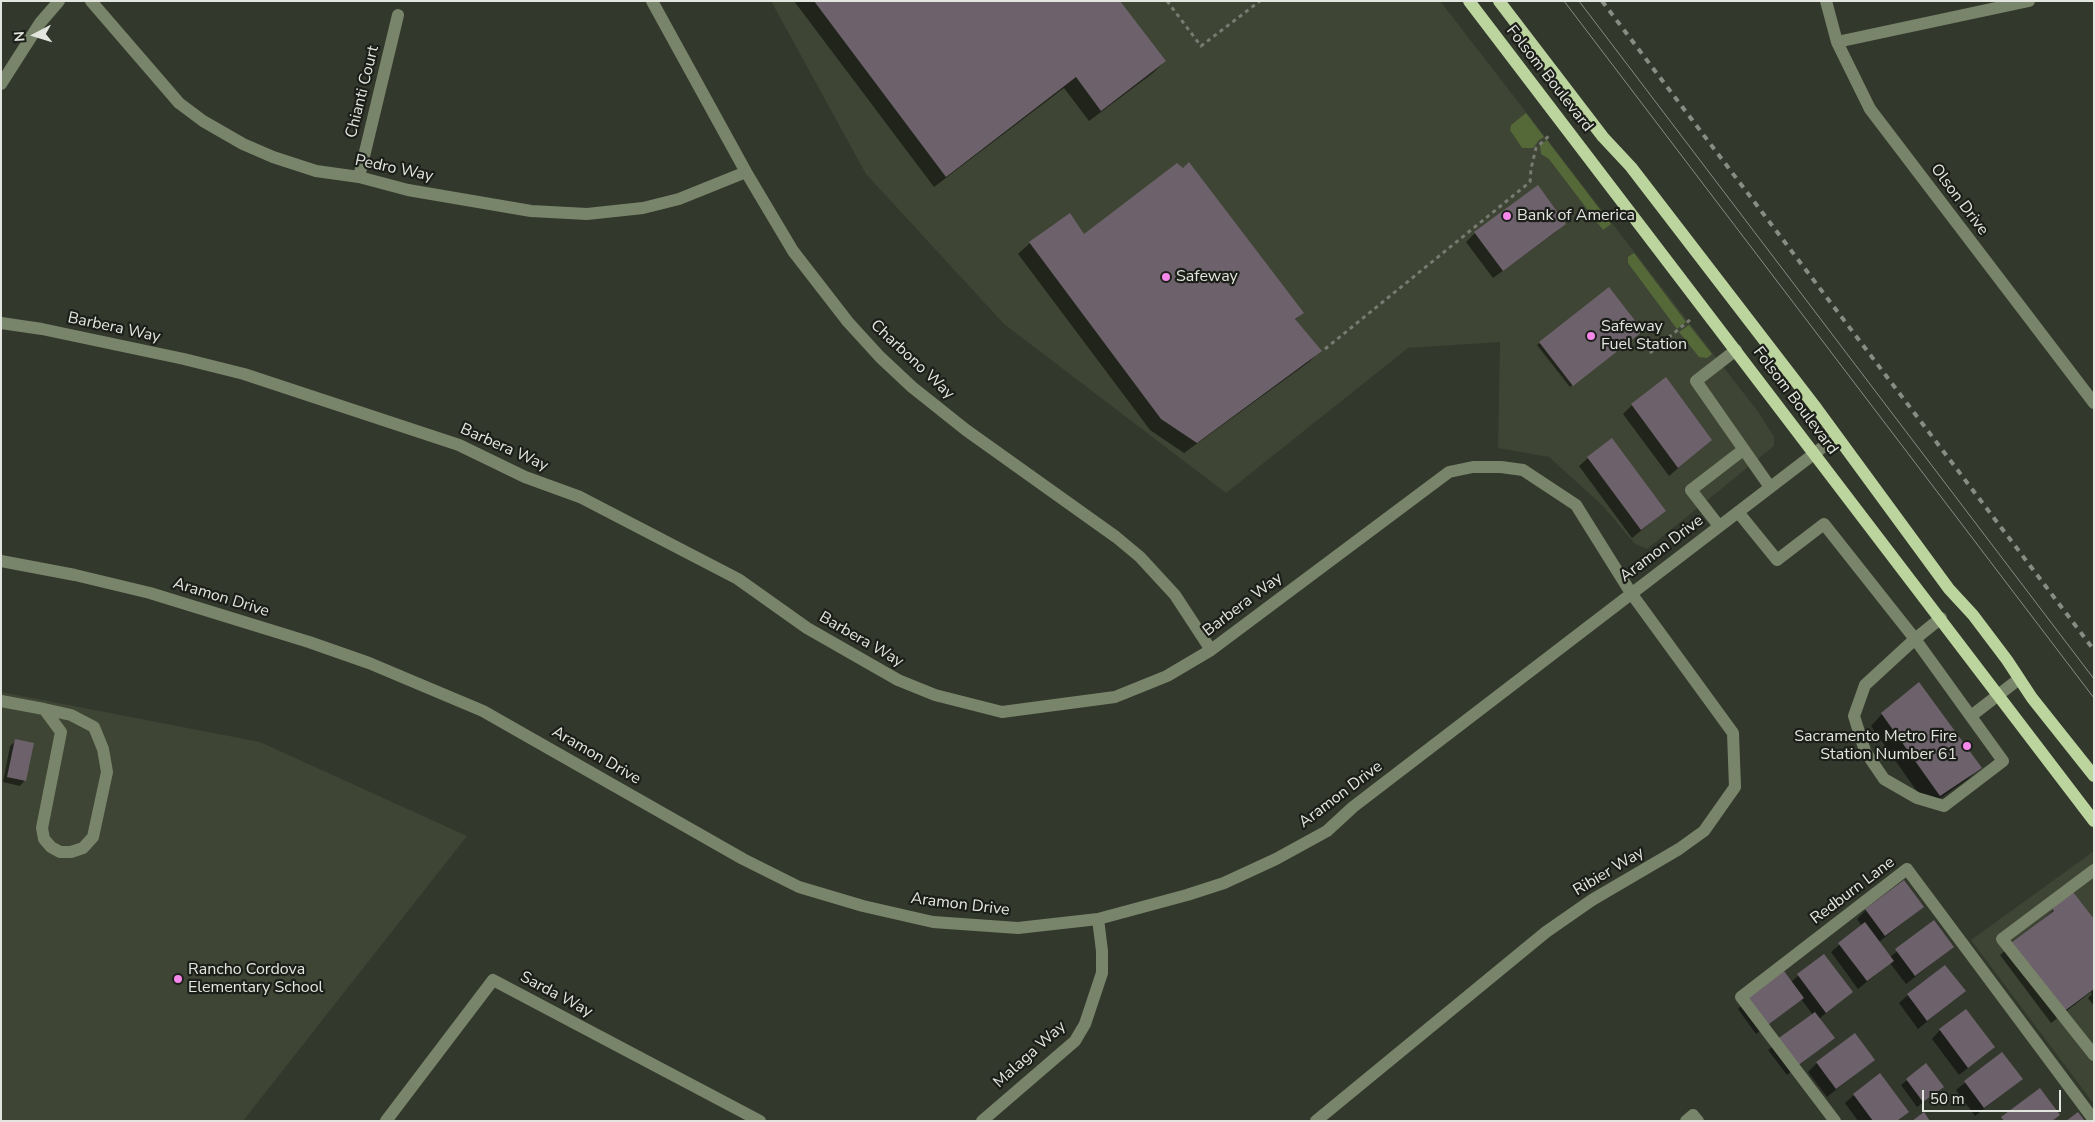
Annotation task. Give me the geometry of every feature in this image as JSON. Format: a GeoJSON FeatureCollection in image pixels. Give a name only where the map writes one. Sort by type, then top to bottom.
{"type":"FeatureCollection","features":[{"type":"Feature","properties":{"kind":"main road","name":"Folsom Boulevard"},"geometry":{"type":"LineString","coordinates":[[1469,1],[2094,821]]}},
{"type":"Feature","properties":{"kind":"main road","name":"Folsom Boulevard"},"geometry":{"type":"LineString","coordinates":[[1499,1],[1602,137],[1637,175],[1949,589],[1973,615],[2007,660],[2018,679],[2072,751],[2094,776]]}},
{"type":"Feature","properties":{"kind":"street"},"geometry":{"type":"LineString","coordinates":[[1,84],[40,24],[59,1]]}},
{"type":"Feature","properties":{"kind":"street","name":"Pedro Way"},"geometry":{"type":"LineString","coordinates":[[92,1],[179,103],[203,121],[243,144],[273,157],[316,171],[360,177],[408,190],[531,211],[587,214],[643,208],[679,199],[746,172]]}},
{"type":"Feature","properties":{"kind":"street","name":"Charbono Way"},"geometry":{"type":"LineString","coordinates":[[652,1],[746,172],[793,252],[848,322],[880,357],[912,387],[966,430],[1116,537],[1140,557],[1175,595],[1211,650]]}},
{"type":"Feature","properties":{"kind":"street","name":"Olson Drive"},"geometry":{"type":"LineString","coordinates":[[1826,1],[1837,42],[1870,110],[2089,388],[2094,403]]}},
{"type":"Feature","properties":{"kind":"street"},"geometry":{"type":"LineString","coordinates":[[1837,42],[2029,1]]}},
{"type":"Feature","properties":{"kind":"street","name":"Chianti Court"},"geometry":{"type":"LineString","coordinates":[[360,177],[398,15]]}},
{"type":"Feature","properties":{"kind":"street","name":"Barbera Way"},"geometry":{"type":"LineString","coordinates":[[1,323],[42,329],[244,374],[459,445],[525,477],[580,497],[738,579],[807,628],[898,680],[935,696],[1002,712],[1116,697],[1167,676],[1211,650],[1449,472],[1474,467],[1501,466],[1523,470],[1576,506],[1631,593]]}},
{"type":"Feature","properties":{"kind":"street"},"geometry":{"type":"LineString","coordinates":[[1736,350],[1696,381],[1770,487]]}},
{"type":"Feature","properties":{"kind":"street","name":"Aramon Drive"},"geometry":{"type":"LineString","coordinates":[[1,561],[76,575],[150,593],[309,642],[368,663],[483,711],[743,859],[800,886],[863,906],[933,922],[1018,928],[1098,919],[1187,896],[1224,883],[1276,859],[1327,831],[1353,807],[1836,437]]}},
{"type":"Feature","properties":{"kind":"street"},"geometry":{"type":"LineString","coordinates":[[1719,526],[1691,490],[1743,450]]}},
{"type":"Feature","properties":{"kind":"street"},"geometry":{"type":"LineString","coordinates":[[1738,512],[1777,560],[1824,524],[1915,639],[2003,761],[1944,806],[1917,798],[1884,779],[1865,751],[1854,716],[1864,685],[1915,639],[1940,618]]}},
{"type":"Feature","properties":{"kind":"street","name":"Ribier Way"},"geometry":{"type":"LineString","coordinates":[[1316,1121],[1546,932],[1592,900],[1679,849],[1704,831],[1735,787],[1734,733],[1631,593]]}},
{"type":"Feature","properties":{"kind":"street"},"geometry":{"type":"LineString","coordinates":[[1971,716],[2018,679]]}},
{"type":"Feature","properties":{"kind":"street"},"geometry":{"type":"LineString","coordinates":[[1,701],[44,709],[71,715],[94,727],[103,749],[107,772],[93,837],[84,848],[72,852],[60,852],[51,847],[44,839],[42,828],[61,732],[44,709]]}},
{"type":"Feature","properties":{"kind":"street","name":"Redburn Lane"},"geometry":{"type":"LineString","coordinates":[[1835,1121],[1741,996],[1907,869],[2094,1120]]}},
{"type":"Feature","properties":{"kind":"street"},"geometry":{"type":"LineString","coordinates":[[2092,875],[2002,939],[2094,1055]]}},
{"type":"Feature","properties":{"kind":"street","name":"Malaga Way"},"geometry":{"type":"LineString","coordinates":[[982,1121],[1075,1041],[1085,1024],[1102,973],[1102,951],[1098,919]]}},
{"type":"Feature","properties":{"kind":"street","name":"Sarda Way"},"geometry":{"type":"LineString","coordinates":[[386,1121],[493,980],[760,1121]]}},
{"type":"Feature","properties":{"kind":"path"},"geometry":{"type":"LineString","coordinates":[[1167,1],[1201,46],[1260,1]]}},
{"type":"Feature","properties":{"kind":"path"},"geometry":{"type":"LineString","coordinates":[[1325,349],[1530,182],[1536,148],[1550,135]]}},
{"type":"Feature","properties":{"kind":"path"},"geometry":{"type":"LineString","coordinates":[[1650,353],[1691,319]]}},
{"type":"Feature","properties":{"kind":"shaded area"},"geometry":{"type":"Polygon","coordinates":[[[771,1],[1440,1],[1759,413],[1774,437],[1774,446],[1647,549],[1635,544],[1602,505],[1549,457],[1498,448],[1500,342],[1408,348],[1226,493],[1004,324],[866,174],[771,1]]]}},
{"type":"Feature","properties":{"kind":"shaded area","name":"Rancho Cordova Elementary School"},"geometry":{"type":"Polygon","coordinates":[[[1,692],[260,742],[467,836],[243,1121],[1,1121],[1,692]]]}},
{"type":"Feature","properties":{"kind":"shaded area"},"geometry":{"type":"Polygon","coordinates":[[[2094,851],[2094,1104],[1971,940],[2094,851]]]}},
{"type":"Feature","properties":{"kind":"green space"},"geometry":{"type":"Polygon","coordinates":[[[1526,113],[1544,137],[1533,148],[1522,148],[1510,130],[1511,125],[1526,113]]]}},
{"type":"Feature","properties":{"kind":"green space"},"geometry":{"type":"Polygon","coordinates":[[[1547,140],[1611,224],[1603,230],[1549,159],[1541,154],[1540,145],[1547,140]]]}},
{"type":"Feature","properties":{"kind":"green space"},"geometry":{"type":"Polygon","coordinates":[[[1634,253],[1686,322],[1677,329],[1628,263],[1628,257],[1634,253]]]}},
{"type":"Feature","properties":{"kind":"green space"},"geometry":{"type":"Polygon","coordinates":[[[1689,325],[1712,354],[1707,358],[1699,357],[1679,332],[1689,325]]]}},
{"type":"Feature","properties":{"kind":"building"},"geometry":{"type":"Polygon","coordinates":[[[814,1],[1120,1],[1166,61],[1101,111],[1076,77],[946,177],[814,1]]]}},
{"type":"Feature","properties":{"kind":"building","name":"Safeway"},"geometry":{"type":"Polygon","coordinates":[[[1189,162],[1304,313],[1295,319],[1322,351],[1197,443],[1161,419],[1029,242],[1070,213],[1084,234],[1177,163],[1183,168],[1189,162]]]}},
{"type":"Feature","properties":{"kind":"building"},"geometry":{"type":"Polygon","coordinates":[[[1538,185],[1566,224],[1503,271],[1474,232],[1538,185]]]}},
{"type":"Feature","properties":{"kind":"building","name":"Safeway Fuel Station"},"geometry":{"type":"Polygon","coordinates":[[[1609,287],[1643,331],[1573,386],[1539,342],[1609,287]]]}},
{"type":"Feature","properties":{"kind":"building"},"geometry":{"type":"Polygon","coordinates":[[[1666,377],[1712,440],[1678,468],[1631,404],[1666,377]]]}},
{"type":"Feature","properties":{"kind":"building"},"geometry":{"type":"Polygon","coordinates":[[[1612,438],[1666,511],[1641,530],[1587,457],[1612,438]]]}},
{"type":"Feature","properties":{"kind":"building"},"geometry":{"type":"Polygon","coordinates":[[[1919,682],[1982,768],[1940,796],[1881,713],[1919,682]]]}},
{"type":"Feature","properties":{"kind":"building"},"geometry":{"type":"Polygon","coordinates":[[[15,739],[34,743],[26,781],[7,777],[15,739]]]}},
{"type":"Feature","properties":{"kind":"building"},"geometry":{"type":"Polygon","coordinates":[[[1904,880],[1924,907],[1885,936],[1865,909],[1904,880]]]}},
{"type":"Feature","properties":{"kind":"building"},"geometry":{"type":"Polygon","coordinates":[[[2073,892],[2094,919],[2094,989],[2063,1012],[2011,943],[2054,911],[2052,908],[2073,892]]]}},
{"type":"Feature","properties":{"kind":"building"},"geometry":{"type":"Polygon","coordinates":[[[1934,920],[1954,947],[1915,976],[1895,949],[1934,920]]]}},
{"type":"Feature","properties":{"kind":"building"},"geometry":{"type":"Polygon","coordinates":[[[1865,922],[1894,961],[1867,981],[1838,943],[1865,922]]]}},
{"type":"Feature","properties":{"kind":"building"},"geometry":{"type":"Polygon","coordinates":[[[1824,954],[1853,992],[1826,1013],[1797,974],[1824,954]]]}},
{"type":"Feature","properties":{"kind":"building"},"geometry":{"type":"Polygon","coordinates":[[[1945,965],[1966,991],[1927,1021],[1907,994],[1945,965]]]}},
{"type":"Feature","properties":{"kind":"building"},"geometry":{"type":"Polygon","coordinates":[[[1784,971],[1804,998],[1765,1027],[1745,1000],[1784,971]]]}},
{"type":"Feature","properties":{"kind":"building"},"geometry":{"type":"Polygon","coordinates":[[[1966,1009],[1995,1047],[1968,1068],[1939,1029],[1966,1009]]]}},
{"type":"Feature","properties":{"kind":"building"},"geometry":{"type":"Polygon","coordinates":[[[1815,1012],[1835,1038],[1796,1067],[1776,1040],[1815,1012]]]}},
{"type":"Feature","properties":{"kind":"building"},"geometry":{"type":"Polygon","coordinates":[[[1855,1033],[1875,1060],[1836,1089],[1816,1062],[1855,1033]]]}},
{"type":"Feature","properties":{"kind":"building"},"geometry":{"type":"Polygon","coordinates":[[[2002,1052],[2023,1079],[1984,1108],[1964,1081],[2002,1052]]]}},
{"type":"Feature","properties":{"kind":"building"},"geometry":{"type":"Polygon","coordinates":[[[1926,1063],[1944,1087],[1923,1102],[1906,1079],[1926,1063]]]}},
{"type":"Feature","properties":{"kind":"building"},"geometry":{"type":"Polygon","coordinates":[[[1880,1073],[1909,1112],[1897,1121],[1873,1121],[1853,1094],[1880,1073]]]}},
{"type":"Feature","properties":{"kind":"building"},"geometry":{"type":"Polygon","coordinates":[[[2040,1088],[2060,1115],[2052,1121],[2004,1121],[2001,1117],[2040,1088]]]}},
{"type":"Feature","properties":{"kind":"building"},"geometry":{"type":"Polygon","coordinates":[[[1924,1112],[1930,1121],[1912,1121],[1924,1112]]]}},
{"type":"Feature","properties":{"kind":"building"},"geometry":{"type":"Polygon","coordinates":[[[2078,1112],[2085,1121],[2066,1121],[2078,1112]]]}},
{"type":"Feature","properties":{"kind":"tram line"},"geometry":{"type":"LineString","coordinates":[[1564,1],[2094,698]]}},
{"type":"Feature","properties":{"kind":"tram line"},"geometry":{"type":"LineString","coordinates":[[1579,1],[2094,679]]}},
{"type":"Feature","properties":{"kind":"railway"},"geometry":{"type":"LineString","coordinates":[[1602,1],[2094,650]]}},
{"type":"Feature","properties":{"kind":"place","name":"Bank of America"},"geometry":{"type":"Point","coordinates":[1507,216]}},
{"type":"Feature","properties":{"kind":"place","name":"Safeway"},"geometry":{"type":"Point","coordinates":[1166,277]}},
{"type":"Feature","properties":{"kind":"place","name":"Safeway Fuel Station"},"geometry":{"type":"Point","coordinates":[1591,336]}},
{"type":"Feature","properties":{"kind":"place","name":"Sacramento Metro Fire Station Number 61"},"geometry":{"type":"Point","coordinates":[1967,746]}},
{"type":"Feature","properties":{"kind":"place","name":"Rancho Cordova Elementary School"},"geometry":{"type":"Point","coordinates":[178,979]}}]}
